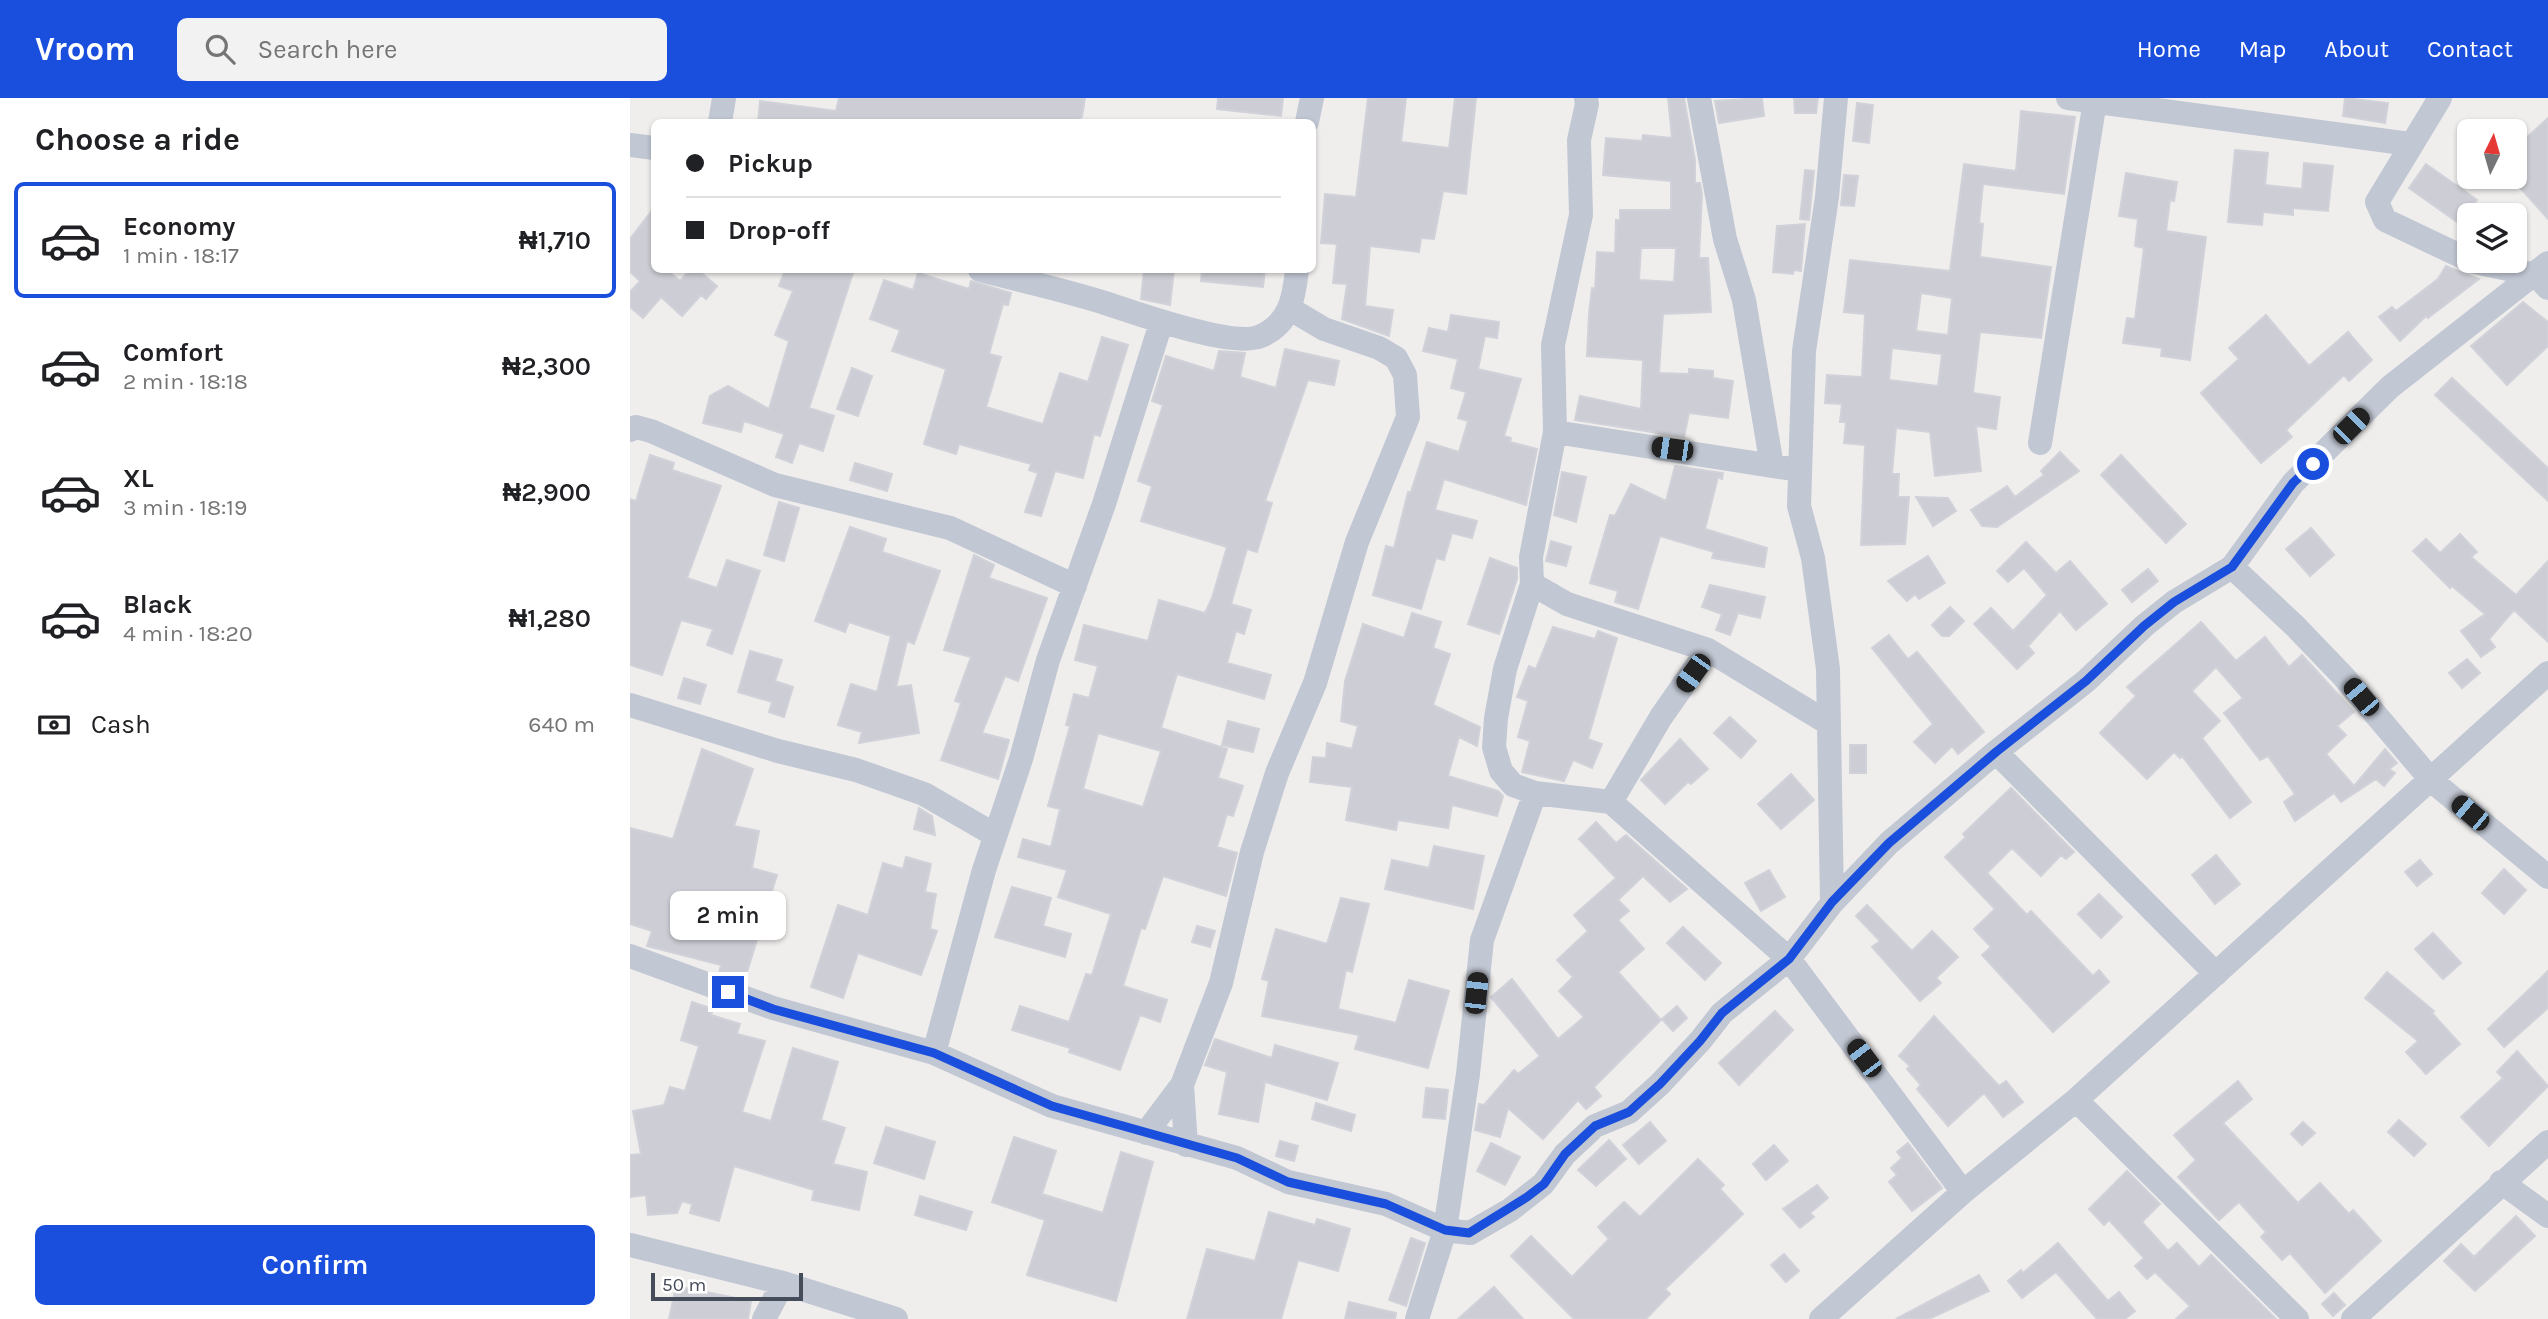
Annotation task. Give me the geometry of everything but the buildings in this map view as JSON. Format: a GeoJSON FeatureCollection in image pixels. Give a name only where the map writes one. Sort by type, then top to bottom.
{"type":"FeatureCollection","features":[{"type":"Feature","properties":{"kind":"street"},"geometry":{"type":"LineString","coordinates":[[720,119],[724,98]]}},
{"type":"Feature","properties":{"kind":"street"},"geometry":{"type":"LineString","coordinates":[[1308,119],[1312,98]]}},
{"type":"Feature","properties":{"kind":"street"},"geometry":{"type":"LineString","coordinates":[[1586,98],[1579,140],[1581,215],[1553,345],[1555,432],[1531,557],[1532,584],[1505,669],[1494,747],[1501,771],[1513,785],[1535,793],[1611,802],[1789,959],[1964,1192]]}},
{"type":"Feature","properties":{"kind":"street"},"geometry":{"type":"LineString","coordinates":[[1699,98],[1725,239],[1744,300],[1772,466]]}},
{"type":"Feature","properties":{"kind":"street"},"geometry":{"type":"LineString","coordinates":[[1832,902],[1828,669],[1813,558],[1799,506],[1799,470],[1804,351],[1827,197],[1836,98]]}},
{"type":"Feature","properties":{"kind":"street"},"geometry":{"type":"LineString","coordinates":[[2068,98],[2410,144]]}},
{"type":"Feature","properties":{"kind":"street"},"geometry":{"type":"LineString","coordinates":[[2440,98],[2377,202],[2385,220],[2457,254]]}},
{"type":"Feature","properties":{"kind":"street"},"geometry":{"type":"LineString","coordinates":[[2040,443],[2095,100]]}},
{"type":"Feature","properties":{"kind":"street"},"geometry":{"type":"LineString","coordinates":[[630,145],[651,148]]}},
{"type":"Feature","properties":{"kind":"street"},"geometry":{"type":"LineString","coordinates":[[991,273],[1105,303],[1161,323],[1250,339],[1261,336],[1276,326],[1292,310],[1297,273]]}},
{"type":"Feature","properties":{"kind":"street"},"geometry":{"type":"LineString","coordinates":[[633,962],[773,1009],[934,1053],[1052,1106],[1237,1158],[1288,1182],[1386,1204],[1445,1230],[1469,1233],[1544,1184],[1565,1154],[1595,1126],[1629,1112],[1700,1041],[1722,1013],[1789,959],[1832,902],[1889,843],[1996,752],[2086,681],[2174,602],[2232,567],[2293,483],[2390,387],[2544,275]]}},
{"type":"Feature","properties":{"kind":"street"},"geometry":{"type":"LineString","coordinates":[[1146,1133],[1182,1085],[1221,983],[1252,852],[1277,773],[1315,683],[1357,542],[1408,417],[1405,375],[1396,358],[1379,348],[1324,329],[1292,310]]}},
{"type":"Feature","properties":{"kind":"street"},"geometry":{"type":"LineString","coordinates":[[934,1053],[995,835],[1021,759],[1048,660],[1161,323]]}},
{"type":"Feature","properties":{"kind":"street"},"geometry":{"type":"LineString","coordinates":[[630,430],[636,427],[651,431],[775,485],[950,528],[1075,586]]}},
{"type":"Feature","properties":{"kind":"street"},"geometry":{"type":"LineString","coordinates":[[1555,432],[1799,470]]}},
{"type":"Feature","properties":{"kind":"street"},"geometry":{"type":"LineString","coordinates":[[2232,567],[2333,666],[2432,781],[2548,877]]}},
{"type":"Feature","properties":{"kind":"street"},"geometry":{"type":"LineString","coordinates":[[1532,584],[1567,604],[1708,650],[1828,723]]}},
{"type":"Feature","properties":{"kind":"street"},"geometry":{"type":"LineString","coordinates":[[1611,802],[1661,717],[1708,650]]}},
{"type":"Feature","properties":{"kind":"street"},"geometry":{"type":"LineString","coordinates":[[1821,1319],[1848,1307],[1964,1192],[2076,1100],[2432,781],[2548,673]]}},
{"type":"Feature","properties":{"kind":"street"},"geometry":{"type":"LineString","coordinates":[[630,705],[778,751],[856,770],[924,794],[995,835]]}},
{"type":"Feature","properties":{"kind":"street"},"geometry":{"type":"LineString","coordinates":[[1996,752],[2216,974]]}},
{"type":"Feature","properties":{"kind":"street"},"geometry":{"type":"LineString","coordinates":[[1417,1319],[1445,1230],[1468,1074],[1482,940],[1535,793]]}},
{"type":"Feature","properties":{"kind":"street"},"geometry":{"type":"LineString","coordinates":[[1182,1085],[1186,1145]]}},
{"type":"Feature","properties":{"kind":"street"},"geometry":{"type":"LineString","coordinates":[[2076,1100],[2297,1319]]}},
{"type":"Feature","properties":{"kind":"street"},"geometry":{"type":"LineString","coordinates":[[2353,1319],[2548,1142]]}},
{"type":"Feature","properties":{"kind":"street"},"geometry":{"type":"LineString","coordinates":[[2501,1182],[2548,1216]]}},
{"type":"Feature","properties":{"kind":"street"},"geometry":{"type":"LineString","coordinates":[[630,1245],[783,1283],[896,1319]]}},
{"type":"Feature","properties":{"kind":"street"},"geometry":{"type":"LineString","coordinates":[[764,1319],[783,1283]]}},
{"type":"Feature","properties":{"kind":"route"},"geometry":{"type":"LineString","coordinates":[[728,992],[773,1009],[934,1053],[1052,1106],[1101,1122],[1237,1158],[1288,1182],[1386,1204],[1445,1230],[1469,1233],[1510,1210],[1544,1184],[1565,1154],[1595,1126],[1629,1112],[1660,1084],[1722,1013],[1789,959],[1832,902],[1889,843],[1996,752],[2086,681],[2144,626],[2174,602],[2232,567],[2293,483],[2313,464]]}}]}
